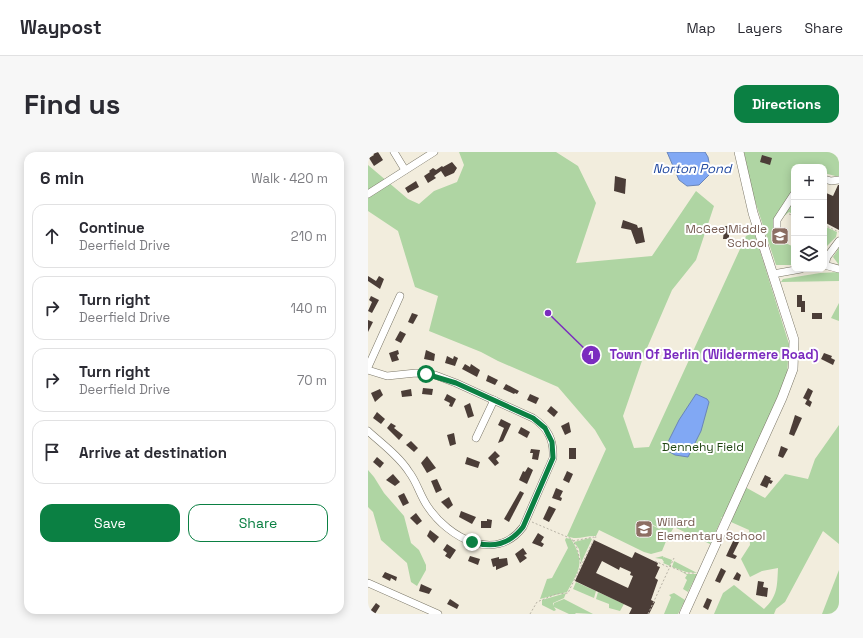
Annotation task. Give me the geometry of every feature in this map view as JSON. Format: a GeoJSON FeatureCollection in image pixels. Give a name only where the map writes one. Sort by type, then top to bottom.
{"type":"FeatureCollection","features":[{"type":"Feature","properties":{"kind":"main road"},"geometry":{"type":"LineString","coordinates":[[684,614],[730,515],[782,398],[793,369],[794,340],[753,213],[739,152]]}},
{"type":"Feature","properties":{"kind":"street"},"geometry":{"type":"LineString","coordinates":[[394,152],[405,170]]}},
{"type":"Feature","properties":{"kind":"street"},"geometry":{"type":"LineString","coordinates":[[368,194],[434,152]]}},
{"type":"Feature","properties":{"kind":"street"},"geometry":{"type":"LineString","coordinates":[[827,180],[839,180]]}},
{"type":"Feature","properties":{"kind":"street"},"geometry":{"type":"LineString","coordinates":[[777,230],[777,220],[791,199]]}},
{"type":"Feature","properties":{"kind":"street"},"geometry":{"type":"LineString","coordinates":[[827,254],[839,236]]}},
{"type":"Feature","properties":{"kind":"street"},"geometry":{"type":"LineString","coordinates":[[827,266],[839,269]]}},
{"type":"Feature","properties":{"kind":"street"},"geometry":{"type":"LineString","coordinates":[[773,274],[791,271]]}},
{"type":"Feature","properties":{"kind":"street"},"geometry":{"type":"LineString","coordinates":[[368,367],[400,296]]}},
{"type":"Feature","properties":{"kind":"street"},"geometry":{"type":"LineString","coordinates":[[368,370],[387,376],[416,373],[435,375],[494,400],[540,423],[549,434],[553,450],[551,466],[523,527],[511,540],[503,544],[485,546],[472,542],[444,525],[427,506],[416,483],[402,462],[368,431]]}},
{"type":"Feature","properties":{"kind":"street"},"geometry":{"type":"LineString","coordinates":[[476,438],[494,400]]}},
{"type":"Feature","properties":{"kind":"street"},"geometry":{"type":"LineString","coordinates":[[369,585],[438,614]]}},
{"type":"Feature","properties":{"kind":"path"},"geometry":{"type":"LineString","coordinates":[[827,227],[839,236]]}},
{"type":"Feature","properties":{"kind":"path"},"geometry":{"type":"LineString","coordinates":[[532,521],[573,541],[577,548],[582,565]]}},
{"type":"Feature","properties":{"kind":"path"},"geometry":{"type":"LineString","coordinates":[[530,614],[537,602],[556,594],[568,593],[595,537]]}},
{"type":"Feature","properties":{"kind":"path"},"geometry":{"type":"LineString","coordinates":[[573,541],[598,537]]}},
{"type":"Feature","properties":{"kind":"path"},"geometry":{"type":"LineString","coordinates":[[648,614],[674,558]]}},
{"type":"Feature","properties":{"kind":"path"},"geometry":{"type":"LineString","coordinates":[[655,561],[686,573],[698,574]]}},
{"type":"Feature","properties":{"kind":"green space","name":"Dennehy Field"},"geometry":{"type":"Polygon","coordinates":[[[459,152],[556,152],[578,166],[596,203],[576,263],[652,256],[696,191],[714,206],[696,260],[672,290],[644,355],[623,416],[634,448],[649,447],[746,236],[754,232],[789,344],[787,376],[725,517],[721,517],[722,518],[710,544],[674,527],[670,534],[644,520],[636,536],[644,521],[669,534],[662,551],[651,554],[644,552],[599,530],[596,536],[574,538],[567,536],[606,449],[595,430],[558,387],[481,352],[429,331],[438,296],[415,287],[398,231],[368,211],[368,165],[408,199],[419,204],[434,191],[457,182],[464,165],[459,152]]]}},
{"type":"Feature","properties":{"kind":"green space"},"geometry":{"type":"Polygon","coordinates":[[[744,152],[839,152],[839,177],[827,174],[827,164],[791,164],[791,194],[774,220],[773,227],[780,237],[779,240],[791,246],[791,265],[776,265],[752,192],[744,152]]]}},
{"type":"Feature","properties":{"kind":"green space"},"geometry":{"type":"Polygon","coordinates":[[[791,204],[791,213],[789,212],[783,217],[791,204]]]}},
{"type":"Feature","properties":{"kind":"green space"},"geometry":{"type":"Polygon","coordinates":[[[827,227],[837,232],[836,237],[827,246],[827,227]]]}},
{"type":"Feature","properties":{"kind":"green space"},"geometry":{"type":"Polygon","coordinates":[[[839,248],[839,265],[833,257],[839,248]]]}},
{"type":"Feature","properties":{"kind":"green space"},"geometry":{"type":"Polygon","coordinates":[[[839,272],[839,281],[781,282],[783,279],[820,273],[839,272]]]}},
{"type":"Feature","properties":{"kind":"green space"},"geometry":{"type":"Polygon","coordinates":[[[839,303],[839,321],[831,318],[839,303]]]}},
{"type":"Feature","properties":{"kind":"green space"},"geometry":{"type":"Polygon","coordinates":[[[839,425],[839,544],[823,531],[785,602],[776,609],[774,614],[714,614],[723,593],[734,585],[764,609],[772,600],[776,590],[778,568],[762,571],[750,577],[741,559],[750,545],[749,530],[731,522],[745,487],[765,498],[785,474],[808,479],[815,459],[839,425]]]}},
{"type":"Feature","properties":{"kind":"green space"},"geometry":{"type":"Polygon","coordinates":[[[368,470],[384,493],[404,516],[411,543],[419,550],[426,565],[426,570],[417,586],[411,582],[407,563],[381,540],[373,512],[368,507],[368,470]]]}},
{"type":"Feature","properties":{"kind":"green space"},"geometry":{"type":"Polygon","coordinates":[[[566,538],[571,539],[578,554],[579,566],[575,578],[567,592],[540,599],[547,579],[552,578],[568,548],[565,540],[566,538]]]}},
{"type":"Feature","properties":{"kind":"green space"},"geometry":{"type":"Polygon","coordinates":[[[590,538],[592,539],[581,563],[579,549],[574,542],[590,538]]]}},
{"type":"Feature","properties":{"kind":"green space"},"geometry":{"type":"Polygon","coordinates":[[[663,556],[664,558],[672,560],[670,566],[663,563],[664,562],[662,559],[655,558],[663,556]]]}},
{"type":"Feature","properties":{"kind":"green space"},"geometry":{"type":"Polygon","coordinates":[[[674,561],[697,573],[686,572],[672,567],[674,561]]]}},
{"type":"Feature","properties":{"kind":"green space"},"geometry":{"type":"Polygon","coordinates":[[[677,569],[687,574],[697,574],[688,592],[683,589],[687,580],[685,578],[687,575],[677,569]]]}},
{"type":"Feature","properties":{"kind":"green space"},"geometry":{"type":"Polygon","coordinates":[[[839,570],[839,614],[822,614],[839,570]]]}},
{"type":"Feature","properties":{"kind":"green space"},"geometry":{"type":"Polygon","coordinates":[[[576,582],[596,591],[594,598],[573,589],[576,582]]]}},
{"type":"Feature","properties":{"kind":"green space"},"geometry":{"type":"Polygon","coordinates":[[[598,592],[624,604],[620,611],[609,608],[609,604],[596,599],[598,592]]]}},
{"type":"Feature","properties":{"kind":"green space"},"geometry":{"type":"Polygon","coordinates":[[[566,593],[564,598],[553,603],[553,606],[554,603],[564,599],[593,614],[569,614],[554,607],[556,610],[554,611],[542,605],[542,600],[566,593]]]}},
{"type":"Feature","properties":{"kind":"green space"},"geometry":{"type":"Polygon","coordinates":[[[674,593],[685,600],[678,614],[664,614],[671,597],[669,595],[674,593]]]}},
{"type":"Feature","properties":{"kind":"water","name":"Norton Pond"},"geometry":{"type":"Polygon","coordinates":[[[667,152],[705,152],[708,157],[711,173],[699,185],[687,186],[679,180],[667,152]]]}},
{"type":"Feature","properties":{"kind":"water"},"geometry":{"type":"Polygon","coordinates":[[[696,394],[707,399],[709,402],[701,431],[688,457],[675,455],[666,450],[666,446],[679,420],[696,394]]]}},
{"type":"Feature","properties":{"kind":"building"},"geometry":{"type":"Polygon","coordinates":[[[372,152],[378,152],[383,160],[374,166],[369,158],[374,155],[372,152]]]}},
{"type":"Feature","properties":{"kind":"building"},"geometry":{"type":"Polygon","coordinates":[[[762,155],[772,158],[770,165],[760,162],[762,155]]]}},
{"type":"Feature","properties":{"kind":"building"},"geometry":{"type":"Polygon","coordinates":[[[452,162],[457,168],[454,173],[445,177],[441,171],[434,176],[436,178],[428,183],[424,176],[430,172],[429,171],[433,168],[436,170],[452,162]]]}},
{"type":"Feature","properties":{"kind":"building"},"geometry":{"type":"Polygon","coordinates":[[[615,176],[626,179],[625,194],[614,191],[615,176]]]}},
{"type":"Feature","properties":{"kind":"building"},"geometry":{"type":"Polygon","coordinates":[[[416,181],[419,187],[408,193],[405,188],[416,181]]]}},
{"type":"Feature","properties":{"kind":"building"},"geometry":{"type":"Polygon","coordinates":[[[839,185],[839,230],[827,224],[827,193],[833,196],[839,185]]]}},
{"type":"Feature","properties":{"kind":"building"},"geometry":{"type":"Polygon","coordinates":[[[623,220],[637,225],[638,228],[642,227],[645,242],[636,244],[631,230],[621,228],[623,220]]]}},
{"type":"Feature","properties":{"kind":"building"},"geometry":{"type":"Polygon","coordinates":[[[721,226],[735,226],[735,232],[729,232],[729,239],[723,239],[724,230],[721,230],[721,226]]]}},
{"type":"Feature","properties":{"kind":"building"},"geometry":{"type":"Polygon","coordinates":[[[368,276],[376,281],[379,276],[384,279],[380,289],[368,281],[368,276]]]}},
{"type":"Feature","properties":{"kind":"building"},"geometry":{"type":"Polygon","coordinates":[[[797,295],[802,295],[802,301],[805,301],[805,312],[801,312],[801,307],[797,307],[797,295]]]}},
{"type":"Feature","properties":{"kind":"building"},"geometry":{"type":"Polygon","coordinates":[[[371,296],[379,300],[372,313],[368,311],[372,302],[369,300],[371,296]]]}},
{"type":"Feature","properties":{"kind":"building"},"geometry":{"type":"Polygon","coordinates":[[[412,313],[418,315],[413,324],[408,322],[412,313]]]}},
{"type":"Feature","properties":{"kind":"building"},"geometry":{"type":"Polygon","coordinates":[[[812,313],[822,313],[822,319],[812,319],[812,313]]]}},
{"type":"Feature","properties":{"kind":"building"},"geometry":{"type":"Polygon","coordinates":[[[368,320],[373,322],[368,332],[368,320]]]}},
{"type":"Feature","properties":{"kind":"building"},"geometry":{"type":"Polygon","coordinates":[[[400,331],[406,334],[401,343],[395,340],[400,331]]]}},
{"type":"Feature","properties":{"kind":"building"},"geometry":{"type":"Polygon","coordinates":[[[398,350],[399,354],[397,355],[399,360],[392,362],[389,353],[398,350]]]}},
{"type":"Feature","properties":{"kind":"building"},"geometry":{"type":"Polygon","coordinates":[[[426,350],[435,354],[434,361],[424,359],[426,350]]]}},
{"type":"Feature","properties":{"kind":"building"},"geometry":{"type":"Polygon","coordinates":[[[824,353],[832,356],[831,358],[835,360],[833,365],[821,359],[824,353]]]}},
{"type":"Feature","properties":{"kind":"building"},"geometry":{"type":"Polygon","coordinates":[[[447,356],[453,359],[454,356],[458,358],[455,366],[445,363],[447,356]]]}},
{"type":"Feature","properties":{"kind":"building"},"geometry":{"type":"Polygon","coordinates":[[[465,364],[470,367],[471,364],[480,370],[477,377],[462,369],[465,364]]]}},
{"type":"Feature","properties":{"kind":"building"},"geometry":{"type":"Polygon","coordinates":[[[488,375],[498,380],[495,385],[486,381],[488,375]]]}},
{"type":"Feature","properties":{"kind":"building"},"geometry":{"type":"Polygon","coordinates":[[[506,384],[519,391],[517,394],[503,389],[506,384]]]}},
{"type":"Feature","properties":{"kind":"building"},"geometry":{"type":"Polygon","coordinates":[[[423,388],[433,389],[432,395],[422,394],[423,388]]]}},
{"type":"Feature","properties":{"kind":"building"},"geometry":{"type":"Polygon","coordinates":[[[808,388],[813,391],[809,400],[812,402],[810,407],[805,404],[807,400],[803,398],[808,388]]]}},
{"type":"Feature","properties":{"kind":"building"},"geometry":{"type":"Polygon","coordinates":[[[380,389],[383,395],[375,402],[371,393],[380,389]]]}},
{"type":"Feature","properties":{"kind":"building"},"geometry":{"type":"Polygon","coordinates":[[[411,389],[412,396],[402,397],[401,391],[411,389]]]}},
{"type":"Feature","properties":{"kind":"building"},"geometry":{"type":"Polygon","coordinates":[[[447,394],[456,399],[452,407],[449,406],[450,403],[444,400],[447,394]]]}},
{"type":"Feature","properties":{"kind":"building"},"geometry":{"type":"Polygon","coordinates":[[[530,394],[539,398],[536,404],[527,400],[530,394]]]}},
{"type":"Feature","properties":{"kind":"building"},"geometry":{"type":"Polygon","coordinates":[[[470,403],[474,416],[468,418],[464,406],[470,403]]]}},
{"type":"Feature","properties":{"kind":"building"},"geometry":{"type":"Polygon","coordinates":[[[551,406],[558,412],[554,417],[547,411],[551,406]]]}},
{"type":"Feature","properties":{"kind":"building"},"geometry":{"type":"Polygon","coordinates":[[[377,412],[385,419],[381,424],[373,418],[377,412]]]}},
{"type":"Feature","properties":{"kind":"building"},"geometry":{"type":"Polygon","coordinates":[[[795,415],[802,418],[794,436],[789,434],[795,415]]]}},
{"type":"Feature","properties":{"kind":"building"},"geometry":{"type":"Polygon","coordinates":[[[501,419],[511,424],[503,441],[498,443],[504,428],[498,425],[501,419]]]}},
{"type":"Feature","properties":{"kind":"building"},"geometry":{"type":"Polygon","coordinates":[[[569,422],[571,432],[565,435],[561,426],[569,422]]]}},
{"type":"Feature","properties":{"kind":"building"},"geometry":{"type":"Polygon","coordinates":[[[391,423],[396,426],[394,428],[403,435],[399,440],[387,428],[391,423]]]}},
{"type":"Feature","properties":{"kind":"building"},"geometry":{"type":"Polygon","coordinates":[[[521,427],[530,432],[527,438],[518,433],[521,427]]]}},
{"type":"Feature","properties":{"kind":"building"},"geometry":{"type":"Polygon","coordinates":[[[454,433],[456,444],[450,446],[447,435],[454,433]]]}},
{"type":"Feature","properties":{"kind":"building"},"geometry":{"type":"Polygon","coordinates":[[[411,441],[418,448],[414,452],[406,445],[411,441]]]}},
{"type":"Feature","properties":{"kind":"building"},"geometry":{"type":"Polygon","coordinates":[[[781,446],[788,449],[783,458],[778,456],[781,446]]]}},
{"type":"Feature","properties":{"kind":"building"},"geometry":{"type":"Polygon","coordinates":[[[569,448],[576,448],[576,459],[569,459],[569,448]]]}},
{"type":"Feature","properties":{"kind":"building"},"geometry":{"type":"Polygon","coordinates":[[[531,449],[540,450],[538,460],[532,459],[533,453],[530,453],[531,449]]]}},
{"type":"Feature","properties":{"kind":"building"},"geometry":{"type":"Polygon","coordinates":[[[495,451],[500,456],[496,459],[499,463],[495,466],[488,458],[495,451]]]}},
{"type":"Feature","properties":{"kind":"building"},"geometry":{"type":"Polygon","coordinates":[[[427,456],[436,468],[427,473],[421,463],[427,456]]]}},
{"type":"Feature","properties":{"kind":"building"},"geometry":{"type":"Polygon","coordinates":[[[377,457],[384,463],[380,468],[373,462],[377,457]]]}},
{"type":"Feature","properties":{"kind":"building"},"geometry":{"type":"Polygon","coordinates":[[[467,457],[480,462],[478,468],[465,464],[467,457]]]}},
{"type":"Feature","properties":{"kind":"building"},"geometry":{"type":"Polygon","coordinates":[[[528,467],[533,470],[527,484],[519,480],[523,471],[525,472],[528,467]]]}},
{"type":"Feature","properties":{"kind":"building"},"geometry":{"type":"Polygon","coordinates":[[[567,471],[573,474],[569,483],[563,480],[567,471]]]}},
{"type":"Feature","properties":{"kind":"building"},"geometry":{"type":"Polygon","coordinates":[[[393,474],[400,482],[395,486],[386,480],[393,474]]]}},
{"type":"Feature","properties":{"kind":"building"},"geometry":{"type":"Polygon","coordinates":[[[765,475],[773,481],[771,484],[769,483],[767,488],[760,485],[765,475]]]}},
{"type":"Feature","properties":{"kind":"building"},"geometry":{"type":"Polygon","coordinates":[[[437,479],[442,490],[436,493],[431,481],[437,479]]]}},
{"type":"Feature","properties":{"kind":"building"},"geometry":{"type":"Polygon","coordinates":[[[556,488],[563,491],[560,497],[562,498],[561,501],[552,498],[556,488]]]}},
{"type":"Feature","properties":{"kind":"building"},"geometry":{"type":"Polygon","coordinates":[[[520,491],[524,493],[509,522],[504,519],[520,491]]]}},
{"type":"Feature","properties":{"kind":"building"},"geometry":{"type":"Polygon","coordinates":[[[404,493],[409,503],[403,506],[398,496],[404,493]]]}},
{"type":"Feature","properties":{"kind":"building"},"geometry":{"type":"Polygon","coordinates":[[[449,497],[453,505],[448,509],[441,502],[449,497]]]}},
{"type":"Feature","properties":{"kind":"building"},"geometry":{"type":"Polygon","coordinates":[[[549,506],[556,509],[549,522],[543,519],[549,506]]]}},
{"type":"Feature","properties":{"kind":"building"},"geometry":{"type":"Polygon","coordinates":[[[461,511],[476,517],[472,524],[459,517],[461,511]]]}},
{"type":"Feature","properties":{"kind":"building"},"geometry":{"type":"Polygon","coordinates":[[[416,513],[422,521],[417,525],[410,518],[416,513]]]}},
{"type":"Feature","properties":{"kind":"building"},"geometry":{"type":"Polygon","coordinates":[[[487,519],[492,520],[491,528],[481,528],[481,521],[487,521],[487,519]]]}},
{"type":"Feature","properties":{"kind":"building"},"geometry":{"type":"Polygon","coordinates":[[[430,530],[439,537],[434,543],[427,536],[430,530]]]}},
{"type":"Feature","properties":{"kind":"building"},"geometry":{"type":"Polygon","coordinates":[[[538,533],[544,537],[541,542],[544,544],[542,547],[532,543],[538,533]]]}},
{"type":"Feature","properties":{"kind":"building"},"geometry":{"type":"Polygon","coordinates":[[[734,539],[739,542],[733,554],[737,556],[735,559],[726,556],[734,539]]]}},
{"type":"Feature","properties":{"kind":"building"},"geometry":{"type":"Polygon","coordinates":[[[594,540],[632,558],[635,552],[658,563],[657,566],[660,567],[655,578],[658,580],[651,600],[655,602],[649,614],[629,614],[632,608],[575,581],[594,540]],[[602,561],[596,573],[628,588],[633,576],[630,575],[631,572],[620,567],[619,570],[602,561]]]}},
{"type":"Feature","properties":{"kind":"building"},"geometry":{"type":"Polygon","coordinates":[[[447,544],[456,550],[450,559],[445,556],[447,553],[443,550],[447,544]]]}},
{"type":"Feature","properties":{"kind":"building"},"geometry":{"type":"Polygon","coordinates":[[[523,548],[527,554],[524,555],[527,558],[520,563],[515,554],[523,548]]]}},
{"type":"Feature","properties":{"kind":"building"},"geometry":{"type":"Polygon","coordinates":[[[470,556],[480,559],[478,565],[468,561],[470,556]]]}},
{"type":"Feature","properties":{"kind":"building"},"geometry":{"type":"Polygon","coordinates":[[[499,557],[499,559],[507,558],[508,565],[496,570],[496,566],[493,567],[491,559],[499,557]]]}},
{"type":"Feature","properties":{"kind":"building"},"geometry":{"type":"Polygon","coordinates":[[[721,568],[726,571],[720,583],[715,581],[721,568]]]}},
{"type":"Feature","properties":{"kind":"building"},"geometry":{"type":"Polygon","coordinates":[[[385,572],[397,577],[396,581],[391,578],[390,581],[382,577],[385,572]]]}},
{"type":"Feature","properties":{"kind":"building"},"geometry":{"type":"Polygon","coordinates":[[[737,572],[741,575],[739,581],[733,579],[737,572]]]}},
{"type":"Feature","properties":{"kind":"building"},"geometry":{"type":"Polygon","coordinates":[[[758,581],[764,582],[763,587],[768,588],[767,597],[756,595],[758,581]]]}},
{"type":"Feature","properties":{"kind":"building"},"geometry":{"type":"Polygon","coordinates":[[[421,584],[432,589],[429,594],[419,591],[421,584]]]}},
{"type":"Feature","properties":{"kind":"building"},"geometry":{"type":"Polygon","coordinates":[[[707,598],[712,600],[708,610],[703,607],[707,598]]]}},
{"type":"Feature","properties":{"kind":"building"},"geometry":{"type":"Polygon","coordinates":[[[450,599],[459,605],[457,609],[447,604],[450,599]]]}},
{"type":"Feature","properties":{"kind":"building"},"geometry":{"type":"Polygon","coordinates":[[[376,603],[380,606],[375,614],[368,614],[376,603]]]}},
{"type":"Feature","properties":{"kind":"place","name":"McGee Middle School"},"geometry":{"type":"Point","coordinates":[780,236]}},
{"type":"Feature","properties":{"kind":"place","name":"Town Of Berlin (Wildermere Road)"},"geometry":{"type":"Point","coordinates":[548,313]}},
{"type":"Feature","properties":{"kind":"place","name":"Willard Elementary School"},"geometry":{"type":"Point","coordinates":[644,529]}},
{"type":"Feature","properties":{"kind":"route"},"geometry":{"type":"LineString","coordinates":[[426,374],[435,375],[456,383],[533,418],[545,428],[552,442],[553,458],[551,466],[518,535],[503,544],[494,546],[485,546],[472,542]]}}]}
